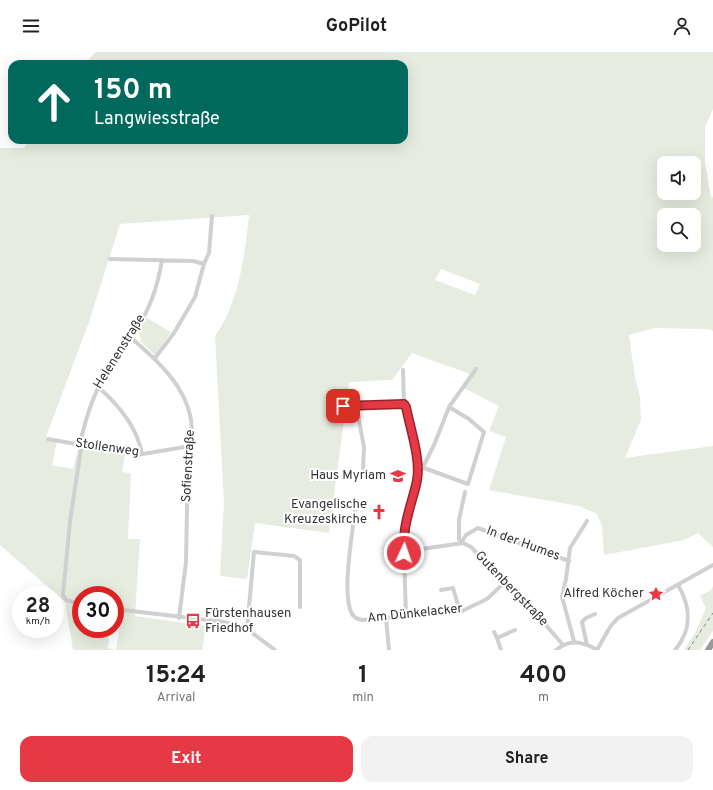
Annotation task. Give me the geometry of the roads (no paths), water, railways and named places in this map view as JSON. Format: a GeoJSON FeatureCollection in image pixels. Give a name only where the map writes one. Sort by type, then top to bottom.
{"type":"FeatureCollection","features":[{"type":"Feature","properties":{"kind":"highway"},"geometry":{"type":"LineString","coordinates":[[708,650],[713,642]]}},
{"type":"Feature","properties":{"kind":"street"},"geometry":{"type":"LineString","coordinates":[[155,358],[185,317],[195,297],[208,253],[212,216]]}},
{"type":"Feature","properties":{"kind":"street"},"geometry":{"type":"LineString","coordinates":[[110,259],[162,260],[204,264]]}},
{"type":"Feature","properties":{"kind":"street","name":"Helenenstraße"},"geometry":{"type":"LineString","coordinates":[[72,602],[66,600],[63,595],[70,521],[81,449],[80,444],[86,418],[98,387],[119,351],[135,331],[152,298],[158,281],[162,260]]}},
{"type":"Feature","properties":{"kind":"street","name":"Sofienstraße"},"geometry":{"type":"LineString","coordinates":[[130,337],[155,358],[177,383],[184,396],[191,422],[190,446],[188,454],[186,562],[179,618]]}},
{"type":"Feature","properties":{"kind":"street"},"geometry":{"type":"LineString","coordinates":[[406,616],[404,553],[407,548],[405,545],[405,537],[411,501],[418,477],[424,468],[449,407],[476,369]]}},
{"type":"Feature","properties":{"kind":"street"},"geometry":{"type":"LineString","coordinates":[[403,370],[404,404],[417,462],[418,477]]}},
{"type":"Feature","properties":{"kind":"street"},"geometry":{"type":"LineString","coordinates":[[98,387],[115,403],[128,420],[137,438],[142,454]]}},
{"type":"Feature","properties":{"kind":"street"},"geometry":{"type":"LineString","coordinates":[[343,406],[404,404]]}},
{"type":"Feature","properties":{"kind":"street"},"geometry":{"type":"LineString","coordinates":[[356,405],[364,447],[363,469]]}},
{"type":"Feature","properties":{"kind":"street"},"geometry":{"type":"LineString","coordinates":[[424,468],[468,484],[484,432],[469,419],[449,407]]}},
{"type":"Feature","properties":{"kind":"street","name":"Stollenweg"},"geometry":{"type":"LineString","coordinates":[[48,439],[142,454],[190,446]]}},
{"type":"Feature","properties":{"kind":"street"},"geometry":{"type":"LineString","coordinates":[[461,542],[458,527],[465,492]]}},
{"type":"Feature","properties":{"kind":"street","name":"Am Dünkelacker"},"geometry":{"type":"LineString","coordinates":[[355,509],[348,572],[351,612],[357,619],[362,620],[460,612],[487,599],[505,582]]}},
{"type":"Feature","properties":{"kind":"street"},"geometry":{"type":"LineString","coordinates":[[574,641],[562,602],[572,543],[587,521]]}},
{"type":"Feature","properties":{"kind":"street","name":"In der Humes"},"geometry":{"type":"LineString","coordinates":[[461,542],[466,535],[478,528],[569,561]]}},
{"type":"Feature","properties":{"kind":"street","name":"Gutenbergstraße"},"geometry":{"type":"LineString","coordinates":[[407,548],[422,549],[461,542],[471,547],[533,610],[563,645]]}},
{"type":"Feature","properties":{"kind":"street"},"geometry":{"type":"LineString","coordinates":[[247,629],[254,552],[294,556],[300,560],[300,607]]}},
{"type":"Feature","properties":{"kind":"street"},"geometry":{"type":"LineString","coordinates":[[556,650],[563,645],[574,641],[598,650],[610,627],[618,618],[713,565]]}},
{"type":"Feature","properties":{"kind":"street"},"geometry":{"type":"LineString","coordinates":[[675,650],[685,637],[688,622],[687,612],[678,585]]}},
{"type":"Feature","properties":{"kind":"street"},"geometry":{"type":"LineString","coordinates":[[441,590],[453,588],[460,612]]}},
{"type":"Feature","properties":{"kind":"street"},"geometry":{"type":"LineString","coordinates":[[124,610],[179,618],[224,622],[247,629],[275,650]]}},
{"type":"Feature","properties":{"kind":"street"},"geometry":{"type":"LineString","coordinates":[[587,645],[582,622],[586,618],[595,614]]}},
{"type":"Feature","properties":{"kind":"street"},"geometry":{"type":"LineString","coordinates":[[386,618],[390,650]]}},
{"type":"Feature","properties":{"kind":"street"},"geometry":{"type":"LineString","coordinates":[[497,638],[515,630]]}},
{"type":"Feature","properties":{"kind":"street"},"geometry":{"type":"LineString","coordinates":[[494,632],[501,650]]}},
{"type":"Feature","properties":{"kind":"railway"},"geometry":{"type":"LineString","coordinates":[[688,650],[713,613]]}},
{"type":"Feature","properties":{"kind":"place","name":"Haus Myriam"},"geometry":{"type":"Point","coordinates":[398,476]}},
{"type":"Feature","properties":{"kind":"place","name":"Evangelische Kreuzeskirche"},"geometry":{"type":"Point","coordinates":[379,512]}},
{"type":"Feature","properties":{"kind":"place","name":"Alfred Köcher"},"geometry":{"type":"Point","coordinates":[656,594]}},
{"type":"Feature","properties":{"kind":"place","name":"Fürstenhausen Friedhof"},"geometry":{"type":"Point","coordinates":[193,621]}}]}
